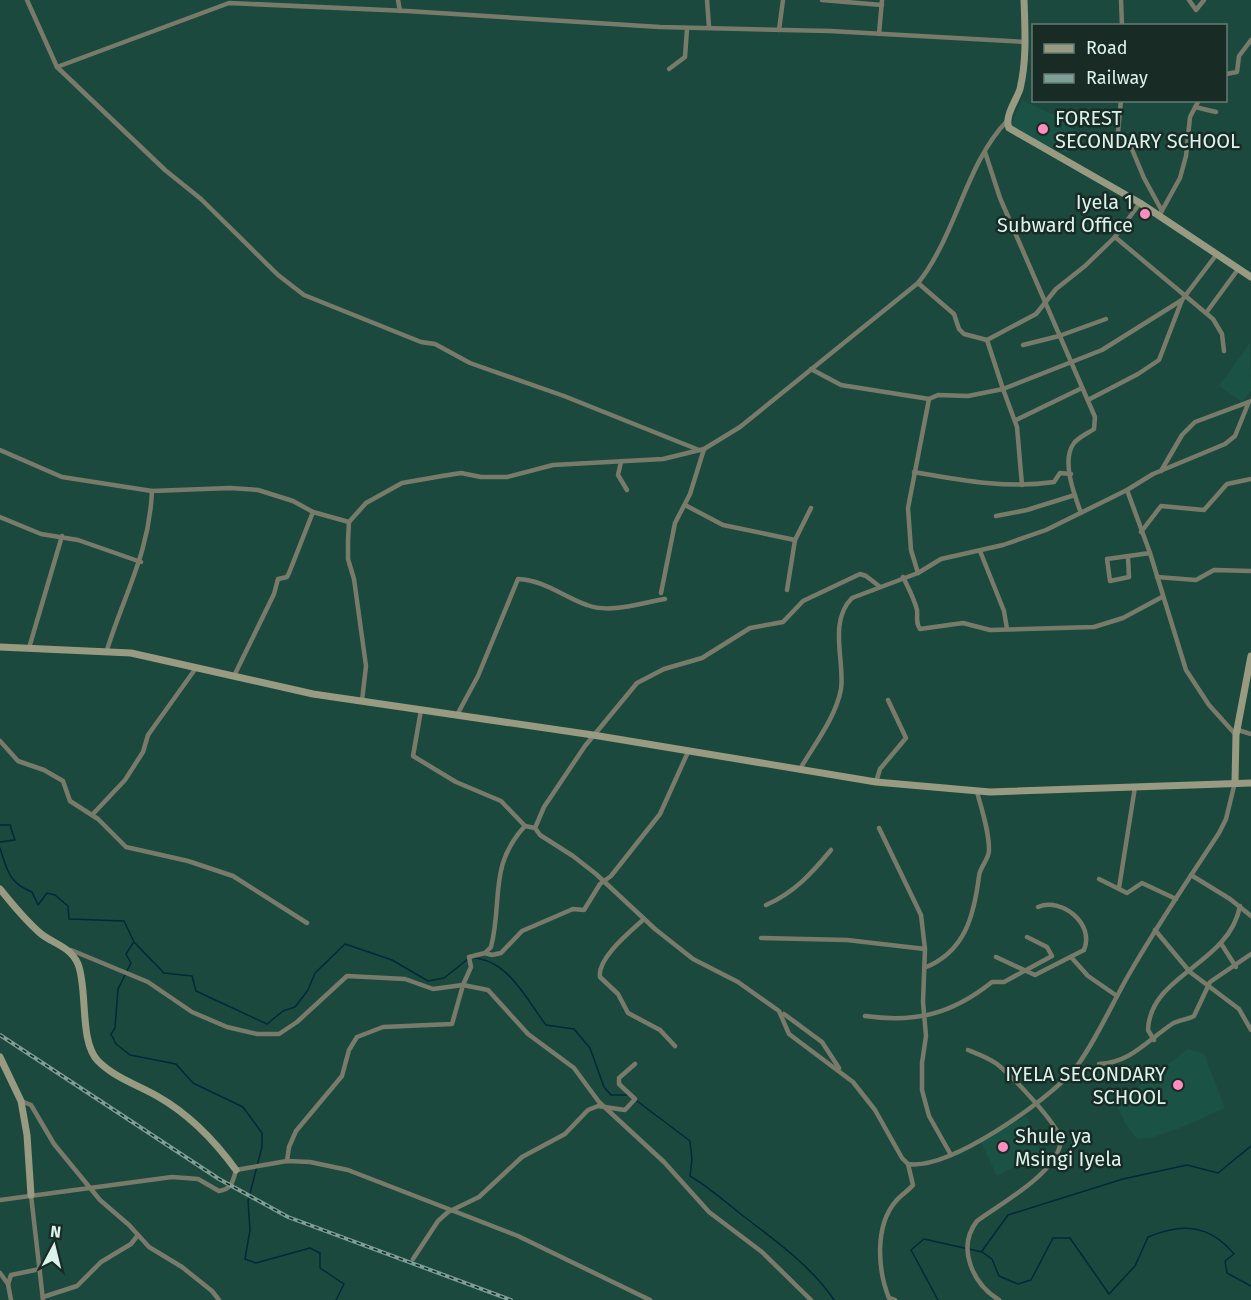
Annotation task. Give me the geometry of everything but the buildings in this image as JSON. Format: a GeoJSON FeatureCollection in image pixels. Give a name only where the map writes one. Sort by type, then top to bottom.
{"type":"FeatureCollection","features":[{"type":"Feature","properties":{"kind":"street"},"geometry":{"type":"LineString","coordinates":[[27,0],[57,67],[165,170],[201,199],[278,275],[304,295],[421,342],[435,344],[470,363],[564,396],[702,450]]}},
{"type":"Feature","properties":{"kind":"street"},"geometry":{"type":"LineString","coordinates":[[398,0],[400,10]]}},
{"type":"Feature","properties":{"kind":"street"},"geometry":{"type":"LineString","coordinates":[[707,0],[709,27]]}},
{"type":"Feature","properties":{"kind":"street"},"geometry":{"type":"LineString","coordinates":[[779,30],[783,0]]}},
{"type":"Feature","properties":{"kind":"street"},"geometry":{"type":"LineString","coordinates":[[822,0],[882,2],[879,34]]}},
{"type":"Feature","properties":{"kind":"street"},"geometry":{"type":"LineString","coordinates":[[362,701],[366,666],[354,579],[348,559],[350,522],[366,503],[402,483],[461,473],[482,477],[507,477],[553,465],[663,459],[702,450],[740,427],[918,283],[934,261],[985,152],[1007,121],[1020,87],[1026,42],[1024,0]]}},
{"type":"Feature","properties":{"kind":"street"},"geometry":{"type":"LineString","coordinates":[[1121,0],[1122,24]]}},
{"type":"Feature","properties":{"kind":"street"},"geometry":{"type":"LineString","coordinates":[[1189,0],[1196,10],[1204,0]]}},
{"type":"Feature","properties":{"kind":"street"},"geometry":{"type":"LineString","coordinates":[[57,67],[219,4],[245,2],[687,29],[709,27],[1026,42]]}},
{"type":"Feature","properties":{"kind":"street"},"geometry":{"type":"LineString","coordinates":[[669,69],[685,57],[687,29]]}},
{"type":"Feature","properties":{"kind":"street"},"geometry":{"type":"LineString","coordinates":[[1227,74],[1237,72],[1239,56],[1251,40]]}},
{"type":"Feature","properties":{"kind":"street"},"geometry":{"type":"LineString","coordinates":[[1121,102],[1118,132],[1131,147],[1161,213]]}},
{"type":"Feature","properties":{"kind":"street"},"geometry":{"type":"LineString","coordinates":[[1161,213],[1183,170],[1190,117],[1197,102]]}},
{"type":"Feature","properties":{"kind":"street"},"geometry":{"type":"LineString","coordinates":[[1195,107],[1216,112]]}},
{"type":"Feature","properties":{"kind":"street"},"geometry":{"type":"LineString","coordinates":[[1007,121],[1013,132],[1161,213],[1251,277]]}},
{"type":"Feature","properties":{"kind":"street"},"geometry":{"type":"LineString","coordinates":[[985,152],[1000,198],[1059,336],[1073,362],[1096,423],[1094,429],[1076,440],[1071,448],[1069,466],[1081,513]]}},
{"type":"Feature","properties":{"kind":"street"},"geometry":{"type":"LineString","coordinates":[[918,283],[954,314],[959,329],[964,334],[987,340],[1026,321],[1115,237],[1140,203]]}},
{"type":"Feature","properties":{"kind":"street"},"geometry":{"type":"LineString","coordinates":[[1115,237],[1184,298],[1206,313],[1218,326],[1224,351]]}},
{"type":"Feature","properties":{"kind":"street"},"geometry":{"type":"LineString","coordinates":[[1088,400],[1138,374],[1159,360],[1184,298],[1218,252]]}},
{"type":"Feature","properties":{"kind":"street"},"geometry":{"type":"LineString","coordinates":[[1206,313],[1239,268]]}},
{"type":"Feature","properties":{"kind":"street"},"geometry":{"type":"LineString","coordinates":[[811,369],[841,385],[929,399],[938,395],[968,396],[1003,389],[1102,350],[1184,298]]}},
{"type":"Feature","properties":{"kind":"street"},"geometry":{"type":"LineString","coordinates":[[1023,345],[1059,336],[1106,319]]}},
{"type":"Feature","properties":{"kind":"street"},"geometry":{"type":"LineString","coordinates":[[987,340],[1016,420],[1022,485]]}},
{"type":"Feature","properties":{"kind":"street"},"geometry":{"type":"LineString","coordinates":[[1016,420],[1082,388]]}},
{"type":"Feature","properties":{"kind":"street"},"geometry":{"type":"LineString","coordinates":[[918,573],[911,550],[908,508],[929,399]]}},
{"type":"Feature","properties":{"kind":"street"},"geometry":{"type":"LineString","coordinates":[[1161,471],[1182,435],[1195,422],[1249,403]]}},
{"type":"Feature","properties":{"kind":"street"},"geometry":{"type":"LineString","coordinates":[[800,769],[826,724],[841,689],[839,636],[842,611],[852,598],[918,573],[941,559],[980,551],[1024,538],[1081,513],[1161,471],[1180,465],[1232,440],[1240,427],[1249,403]]}},
{"type":"Feature","properties":{"kind":"street"},"geometry":{"type":"LineString","coordinates":[[0,450],[62,477],[152,491],[230,488],[258,490],[293,501],[313,512],[350,522]]}},
{"type":"Feature","properties":{"kind":"street"},"geometry":{"type":"LineString","coordinates":[[661,593],[675,523],[685,505],[702,450]]}},
{"type":"Feature","properties":{"kind":"street"},"geometry":{"type":"LineString","coordinates":[[621,462],[618,475],[627,490]]}},
{"type":"Feature","properties":{"kind":"street"},"geometry":{"type":"LineString","coordinates":[[914,472],[970,482],[1022,485],[1054,482],[1060,473],[1071,474]]}},
{"type":"Feature","properties":{"kind":"street"},"geometry":{"type":"LineString","coordinates":[[1141,532],[1161,506],[1204,510],[1227,484],[1251,479]]}},
{"type":"Feature","properties":{"kind":"street"},"geometry":{"type":"LineString","coordinates":[[1127,490],[1150,553],[1186,670],[1209,705],[1237,733],[1251,734]]}},
{"type":"Feature","properties":{"kind":"street"},"geometry":{"type":"LineString","coordinates":[[107,650],[120,608],[141,562],[152,491]]}},
{"type":"Feature","properties":{"kind":"street"},"geometry":{"type":"LineString","coordinates":[[996,516],[1027,510],[1075,495]]}},
{"type":"Feature","properties":{"kind":"street"},"geometry":{"type":"LineString","coordinates":[[685,505],[723,525],[795,540]]}},
{"type":"Feature","properties":{"kind":"street"},"geometry":{"type":"LineString","coordinates":[[788,590],[795,540],[811,508]]}},
{"type":"Feature","properties":{"kind":"street"},"geometry":{"type":"LineString","coordinates":[[234,676],[274,594],[278,579],[287,577],[289,573],[313,512]]}},
{"type":"Feature","properties":{"kind":"street"},"geometry":{"type":"LineString","coordinates":[[0,517],[41,534],[62,536],[141,562]]}},
{"type":"Feature","properties":{"kind":"street"},"geometry":{"type":"LineString","coordinates":[[29,648],[62,536]]}},
{"type":"Feature","properties":{"kind":"street"},"geometry":{"type":"LineString","coordinates":[[980,551],[1004,611],[1007,629]]}},
{"type":"Feature","properties":{"kind":"street"},"geometry":{"type":"LineString","coordinates":[[1128,557],[1129,577],[1110,581],[1107,560],[1150,553]]}},
{"type":"Feature","properties":{"kind":"street"},"geometry":{"type":"LineString","coordinates":[[1156,577],[1196,580],[1214,570],[1251,571]]}},
{"type":"Feature","properties":{"kind":"street"},"geometry":{"type":"LineString","coordinates":[[535,828],[544,807],[593,735],[631,689],[645,677],[702,658],[750,628],[783,622],[803,602],[860,574],[879,586]]}},
{"type":"Feature","properties":{"kind":"street"},"geometry":{"type":"LineString","coordinates":[[903,577],[917,611],[916,621],[919,628],[963,623],[990,630],[1094,627],[1123,618],[1162,597]]}},
{"type":"Feature","properties":{"kind":"street"},"geometry":{"type":"LineString","coordinates":[[457,716],[478,676],[518,579],[556,590],[592,607],[621,607],[665,599]]}},
{"type":"Feature","properties":{"kind":"street"},"geometry":{"type":"LineString","coordinates":[[0,647],[107,650],[139,654],[196,668],[362,701],[593,735],[876,782],[977,792],[1251,783]]}},
{"type":"Feature","properties":{"kind":"street"},"geometry":{"type":"LineString","coordinates":[[908,1164],[933,1162],[951,1155],[1001,1127],[1036,1103],[1080,1062],[1155,930],[1226,819],[1235,782],[1237,733],[1251,656]]}},
{"type":"Feature","properties":{"kind":"street"},"geometry":{"type":"LineString","coordinates":[[92,815],[125,780],[143,752],[146,738],[196,668]]}},
{"type":"Feature","properties":{"kind":"street"},"geometry":{"type":"LineString","coordinates":[[876,782],[880,769],[906,738],[888,700]]}},
{"type":"Feature","properties":{"kind":"street"},"geometry":{"type":"LineString","coordinates":[[421,710],[413,756],[461,785],[501,801],[525,826],[535,828],[540,835],[573,856],[693,959],[738,982],[822,1042],[839,1070]]}},
{"type":"Feature","properties":{"kind":"street"},"geometry":{"type":"LineString","coordinates":[[0,741],[22,764],[59,778],[65,784],[70,801],[92,815],[126,847],[189,861],[233,876],[307,923]]}},
{"type":"Feature","properties":{"kind":"street"},"geometry":{"type":"LineString","coordinates":[[287,1161],[289,1147],[296,1131],[342,1076],[349,1050],[357,1037],[371,1030],[383,1028],[418,1024],[452,1025],[463,985],[472,966],[469,957],[485,953],[501,954],[522,931],[573,909],[583,911],[604,881],[612,876],[660,814],[688,752]]}},
{"type":"Feature","properties":{"kind":"street"},"geometry":{"type":"LineString","coordinates":[[1119,888],[1136,785]]}},
{"type":"Feature","properties":{"kind":"street"},"geometry":{"type":"LineString","coordinates":[[924,968],[945,958],[958,945],[976,901],[980,871],[989,852],[977,792]]}},
{"type":"Feature","properties":{"kind":"street"},"geometry":{"type":"LineString","coordinates":[[485,953],[491,947],[493,940],[502,864],[508,849],[525,826]]}},
{"type":"Feature","properties":{"kind":"street"},"geometry":{"type":"LineString","coordinates":[[879,828],[917,904],[923,924],[926,1036],[921,1070],[922,1090],[929,1116],[951,1155]]}},
{"type":"Feature","properties":{"kind":"street"},"geometry":{"type":"LineString","coordinates":[[766,905],[798,886],[831,850]]}},
{"type":"Feature","properties":{"kind":"street"},"geometry":{"type":"LineString","coordinates":[[1191,875],[1240,906],[1251,916]]}},
{"type":"Feature","properties":{"kind":"street"},"geometry":{"type":"LineString","coordinates":[[1099,879],[1129,893],[1143,884],[1176,899]]}},
{"type":"Feature","properties":{"kind":"street"},"geometry":{"type":"LineString","coordinates":[[0,889],[37,930],[67,949],[159,988],[192,1012],[235,1029],[270,1035],[279,1034],[297,1022],[347,976],[405,979],[433,989],[463,985],[488,990],[528,1034],[574,1068],[604,1107],[664,1162],[709,1212],[762,1252],[811,1300]]}},
{"type":"Feature","properties":{"kind":"street"},"geometry":{"type":"LineString","coordinates":[[996,957],[1035,975],[1085,948],[1086,936],[1083,924],[1067,909],[1047,905],[1038,907]]}},
{"type":"Feature","properties":{"kind":"street"},"geometry":{"type":"LineString","coordinates":[[1154,1040],[1149,1035],[1148,1026],[1155,1002],[1222,945],[1236,922],[1240,906]]}},
{"type":"Feature","properties":{"kind":"street"},"geometry":{"type":"LineString","coordinates":[[644,919],[613,949],[600,969],[600,977],[618,994],[628,1013],[660,1030],[675,1046]]}},
{"type":"Feature","properties":{"kind":"street"},"geometry":{"type":"LineString","coordinates":[[1155,930],[1190,972],[1239,1009],[1251,1030]]}},
{"type":"Feature","properties":{"kind":"street"},"geometry":{"type":"LineString","coordinates":[[865,1016],[901,1020],[924,1016],[978,993],[992,982],[1004,982],[1052,954],[1041,943],[1027,937]]}},
{"type":"Feature","properties":{"kind":"street"},"geometry":{"type":"LineString","coordinates":[[761,938],[847,940],[925,949]]}},
{"type":"Feature","properties":{"kind":"street"},"geometry":{"type":"LineString","coordinates":[[1222,945],[1236,967]]}},
{"type":"Feature","properties":{"kind":"street"},"geometry":{"type":"LineString","coordinates":[[0,1200],[182,1177],[198,1179],[219,1191],[233,1183],[236,1170],[220,1148],[195,1124],[157,1096],[109,1070],[94,1056],[83,1011],[79,970],[67,949]]}},
{"type":"Feature","properties":{"kind":"street"},"geometry":{"type":"LineString","coordinates":[[1099,1064],[1122,1059],[1154,1040],[1174,1023],[1194,1016],[1208,987],[1216,977],[1236,967],[1251,954]]}},
{"type":"Feature","properties":{"kind":"street"},"geometry":{"type":"LineString","coordinates":[[1071,957],[1088,976],[1117,996]]}},
{"type":"Feature","properties":{"kind":"street"},"geometry":{"type":"LineString","coordinates":[[782,1013],[789,1034],[853,1082],[875,1110],[902,1158],[908,1164],[913,1185],[893,1204],[881,1245],[882,1280],[889,1298],[895,1300]]}},
{"type":"Feature","properties":{"kind":"street"},"geometry":{"type":"LineString","coordinates":[[968,1050],[998,1065],[1036,1103],[1059,1133],[1058,1153],[1044,1173],[977,1221],[971,1229],[968,1245],[973,1274],[999,1300]]}},
{"type":"Feature","properties":{"kind":"street"},"geometry":{"type":"LineString","coordinates":[[0,1057],[21,1101],[27,1135],[31,1195],[43,1299],[77,1286],[101,1262],[131,1244],[138,1235]]}},
{"type":"Feature","properties":{"kind":"street"},"geometry":{"type":"LineString","coordinates":[[413,1259],[432,1228],[451,1210],[479,1197],[529,1152],[565,1134],[588,1110],[604,1107],[622,1111],[630,1106],[635,1099],[619,1084],[619,1078],[635,1064]]}},
{"type":"Feature","properties":{"kind":"street"},"geometry":{"type":"LineString","coordinates":[[21,1101],[31,1105],[54,1144],[87,1188],[149,1247],[190,1273],[219,1300]]}},
{"type":"Feature","properties":{"kind":"street"},"geometry":{"type":"LineString","coordinates":[[236,1170],[287,1161],[310,1162],[348,1170],[534,1243],[650,1300]]}},
{"type":"Feature","properties":{"kind":"street"},"geometry":{"type":"LineString","coordinates":[[8,1284],[12,1274],[40,1269]]}},
{"type":"Feature","properties":{"kind":"street"},"geometry":{"type":"LineString","coordinates":[[0,1273],[8,1284],[11,1300]]}},
{"type":"Feature","properties":{"kind":"street"},"geometry":{"type":"LineString","coordinates":[[0,1281],[8,1284]]}},
{"type":"Feature","properties":{"kind":"shaded area","name":"FOREST SECONDARY SCHOOL"},"geometry":{"type":"Polygon","coordinates":[[[1022,100],[1071,123],[1075,136],[1068,153],[1041,144],[1010,127],[1022,100]]]}},
{"type":"Feature","properties":{"kind":"shaded area"},"geometry":{"type":"Polygon","coordinates":[[[1250,343],[1251,390],[1242,402],[1219,386],[1250,343]]]}},
{"type":"Feature","properties":{"kind":"shaded area","name":"IYELA SECONDARY SCHOOL"},"geometry":{"type":"Polygon","coordinates":[[[1188,1049],[1204,1054],[1225,1108],[1180,1128],[1150,1138],[1138,1139],[1128,1128],[1116,1104],[1188,1049]]]}},
{"type":"Feature","properties":{"kind":"shaded area"},"geometry":{"type":"Polygon","coordinates":[[[1027,1116],[1041,1153],[997,1176],[981,1142],[1027,1116]]]}},
{"type":"Feature","properties":{"kind":"waterway"},"geometry":{"type":"LineString","coordinates":[[0,825],[10,825],[15,840],[0,842]]}},
{"type":"Feature","properties":{"kind":"waterway"},"geometry":{"type":"LineString","coordinates":[[0,848],[10,875],[18,884],[32,892],[38,905],[47,893],[55,895],[68,906],[69,919],[124,921],[134,942],[164,973],[192,976],[196,991],[267,1024],[283,1011],[295,1007],[308,990],[315,973],[345,944],[392,960],[428,981],[444,978],[468,959]]}},
{"type":"Feature","properties":{"kind":"waterway"},"geometry":{"type":"LineString","coordinates":[[133,943],[126,954],[131,963],[118,989],[115,1028],[111,1034],[116,1044],[130,1055],[176,1064],[193,1083],[243,1107],[262,1133],[262,1147],[248,1201],[250,1230],[245,1259],[256,1263],[310,1248],[320,1253],[320,1268],[344,1284],[336,1300]]}},
{"type":"Feature","properties":{"kind":"waterway"},"geometry":{"type":"LineString","coordinates":[[472,958],[485,960],[506,973],[546,1025],[574,1029],[590,1048],[604,1087],[611,1095],[628,1095]]}},
{"type":"Feature","properties":{"kind":"waterway"},"geometry":{"type":"LineString","coordinates":[[637,1101],[690,1141],[692,1160],[690,1176],[793,1256],[834,1300]]}},
{"type":"Feature","properties":{"kind":"waterway"},"geometry":{"type":"LineString","coordinates":[[982,1251],[1008,1215],[1123,1179],[1187,1165],[1218,1173],[1251,1146]]}},
{"type":"Feature","properties":{"kind":"waterway"},"geometry":{"type":"LineString","coordinates":[[938,1300],[911,1250],[924,1239],[982,1252],[992,1259],[999,1276],[1018,1284],[1031,1280],[1053,1238],[1070,1238],[1109,1294],[1135,1266],[1148,1237],[1160,1232],[1184,1228],[1194,1229],[1205,1232],[1225,1244],[1234,1254],[1225,1261],[1227,1273],[1251,1286]]}},
{"type":"Feature","properties":{"kind":"railway"},"geometry":{"type":"LineString","coordinates":[[0,1035],[219,1179],[288,1217],[511,1300]]}},
{"type":"Feature","properties":{"kind":"place","name":"FOREST SECONDARY SCHOOL"},"geometry":{"type":"Point","coordinates":[1043,129]}},
{"type":"Feature","properties":{"kind":"place","name":"Iyela 1 Subward Office"},"geometry":{"type":"Point","coordinates":[1145,214]}},
{"type":"Feature","properties":{"kind":"place","name":"IYELA SECONDARY SCHOOL"},"geometry":{"type":"Point","coordinates":[1178,1085]}},
{"type":"Feature","properties":{"kind":"place","name":"Shule ya Msingi Iyela"},"geometry":{"type":"Point","coordinates":[1003,1147]}}]}
